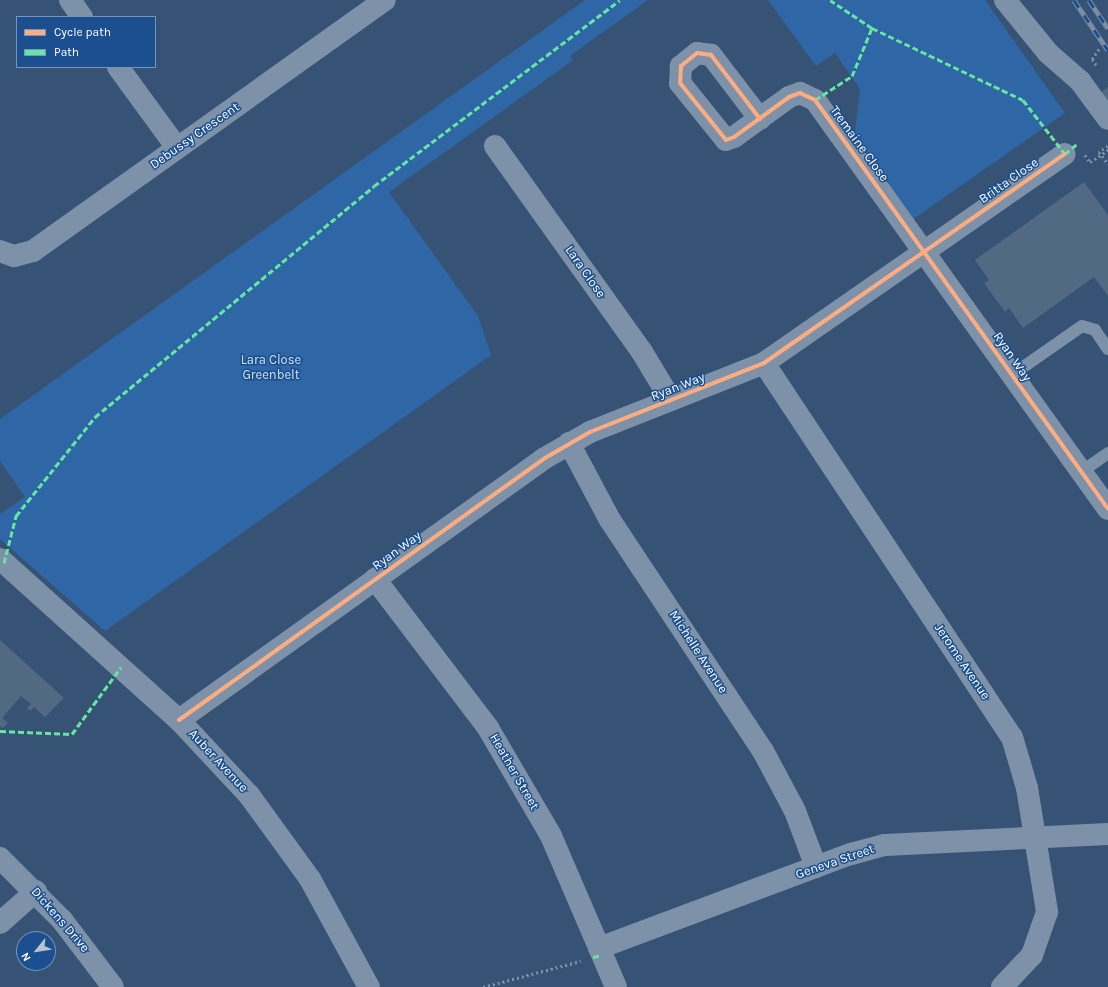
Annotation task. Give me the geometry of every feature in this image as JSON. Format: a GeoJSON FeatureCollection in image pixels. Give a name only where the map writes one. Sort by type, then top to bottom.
{"type":"FeatureCollection","features":[{"type":"Feature","properties":{"kind":"street"},"geometry":{"type":"LineString","coordinates":[[70,0],[81,16]]}},
{"type":"Feature","properties":{"kind":"street","name":"Debussy Crescent"},"geometry":{"type":"LineString","coordinates":[[0,251],[14,256],[33,251],[385,0]]}},
{"type":"Feature","properties":{"kind":"street"},"geometry":{"type":"LineString","coordinates":[[1005,0],[1048,53],[1080,81],[1108,119]]}},
{"type":"Feature","properties":{"kind":"street"},"geometry":{"type":"LineString","coordinates":[[119,68],[177,148]]}},
{"type":"Feature","properties":{"kind":"street","name":"Tremaine Close"},"geometry":{"type":"LineString","coordinates":[[760,119],[800,93],[815,100],[925,253]]}},
{"type":"Feature","properties":{"kind":"street","name":"Lara Close"},"geometry":{"type":"LineString","coordinates":[[495,146],[642,352],[671,400]]}},
{"type":"Feature","properties":{"kind":"street","name":"Britta Close"},"geometry":{"type":"LineString","coordinates":[[925,253],[1074,152]]}},
{"type":"Feature","properties":{"kind":"street","name":"Ryan Way"},"geometry":{"type":"LineString","coordinates":[[179,720],[375,579],[569,443],[764,363],[925,253],[1108,510]]}},
{"type":"Feature","properties":{"kind":"street","name":"Jerome Avenue"},"geometry":{"type":"LineString","coordinates":[[764,363],[1012,737],[1021,760],[1036,838],[1047,912],[1042,935],[1024,966],[1002,987]]}},
{"type":"Feature","properties":{"kind":"street","name":"Michelle Avenue"},"geometry":{"type":"LineString","coordinates":[[569,443],[610,520],[770,763],[795,812],[816,867]]}},
{"type":"Feature","properties":{"kind":"street","name":"Auber Avenue"},"geometry":{"type":"LineString","coordinates":[[1,563],[179,720],[230,773],[281,836],[337,923],[369,987]]}},
{"type":"Feature","properties":{"kind":"street","name":"Heather Street"},"geometry":{"type":"LineString","coordinates":[[375,579],[488,728],[551,836],[593,954],[616,987]]}},
{"type":"Feature","properties":{"kind":"street","name":"Geneva Street"},"geometry":{"type":"LineString","coordinates":[[593,954],[816,867],[885,845],[1108,834]]}},
{"type":"Feature","properties":{"kind":"street","name":"Dickens Drive"},"geometry":{"type":"LineString","coordinates":[[0,858],[36,891],[113,987]]}},
{"type":"Feature","properties":{"kind":"street"},"geometry":{"type":"LineString","coordinates":[[0,923],[36,891]]}},
{"type":"Feature","properties":{"kind":"lane"},"geometry":{"type":"LineString","coordinates":[[1012,375],[1082,326],[1095,330],[1108,349]]}},
{"type":"Feature","properties":{"kind":"lane"},"geometry":{"type":"LineString","coordinates":[[1081,472],[1108,453]]}},
{"type":"Feature","properties":{"kind":"path"},"geometry":{"type":"LineString","coordinates":[[1092,59],[1100,47]]}},
{"type":"Feature","properties":{"kind":"path"},"geometry":{"type":"LineString","coordinates":[[1108,146],[1099,152],[1108,164]]}},
{"type":"Feature","properties":{"kind":"path"},"geometry":{"type":"LineString","coordinates":[[1074,152],[1090,162],[1108,150]]}},
{"type":"Feature","properties":{"kind":"path"},"geometry":{"type":"LineString","coordinates":[[483,987],[593,954]]}},
{"type":"Feature","properties":{"kind":"green space","name":"Lara Close Greenbelt"},"geometry":{"type":"Polygon","coordinates":[[[585,0],[648,0],[571,55],[572,61],[389,192],[478,316],[491,355],[105,631],[0,539],[0,514],[25,497],[0,461],[0,419],[585,0]]]}},
{"type":"Feature","properties":{"kind":"green space"},"geometry":{"type":"Polygon","coordinates":[[[768,0],[985,0],[1065,113],[912,220],[854,140],[860,89],[835,53],[816,66],[768,0]]]}},
{"type":"Feature","properties":{"kind":"building"},"geometry":{"type":"Polygon","coordinates":[[[1108,87],[1108,104],[1100,93],[1108,87]]]}},
{"type":"Feature","properties":{"kind":"building"},"geometry":{"type":"Polygon","coordinates":[[[1084,182],[1108,215],[1108,296],[1094,277],[1023,328],[1009,308],[1005,312],[984,283],[989,280],[975,260],[1084,182]]]}},
{"type":"Feature","properties":{"kind":"building"},"geometry":{"type":"Polygon","coordinates":[[[0,640],[64,698],[45,717],[34,707],[31,711],[27,708],[31,704],[21,696],[2,718],[8,723],[3,728],[0,726],[0,640]]]}},
{"type":"Feature","properties":{"kind":"railway"},"geometry":{"type":"LineString","coordinates":[[1074,0],[1108,50]]}},
{"type":"Feature","properties":{"kind":"railway"},"geometry":{"type":"LineString","coordinates":[[1089,0],[1108,28]]}},
{"type":"Feature","properties":{"kind":"marked path"},"geometry":{"type":"LineString","coordinates":[[4,563],[16,516],[95,417],[374,186],[620,0]]}},
{"type":"Feature","properties":{"kind":"marked path"},"geometry":{"type":"LineString","coordinates":[[815,100],[852,76],[872,28],[830,0]]}},
{"type":"Feature","properties":{"kind":"marked path"},"geometry":{"type":"LineString","coordinates":[[872,28],[1023,100],[1065,154],[1077,144]]}},
{"type":"Feature","properties":{"kind":"marked path"},"geometry":{"type":"LineString","coordinates":[[0,731],[72,734],[121,667]]}},
{"type":"Feature","properties":{"kind":"marked path"},"geometry":{"type":"LineString","coordinates":[[593,957],[602,955]]}},
{"type":"Feature","properties":{"kind":"cycle path"},"geometry":{"type":"LineString","coordinates":[[760,119],[711,55],[697,53],[681,66],[680,83],[726,140],[734,137],[789,97],[800,93],[815,100],[1108,509]]}},
{"type":"Feature","properties":{"kind":"cycle path"},"geometry":{"type":"LineString","coordinates":[[179,720],[545,458],[590,432],[764,363],[1065,154]]}}]}
